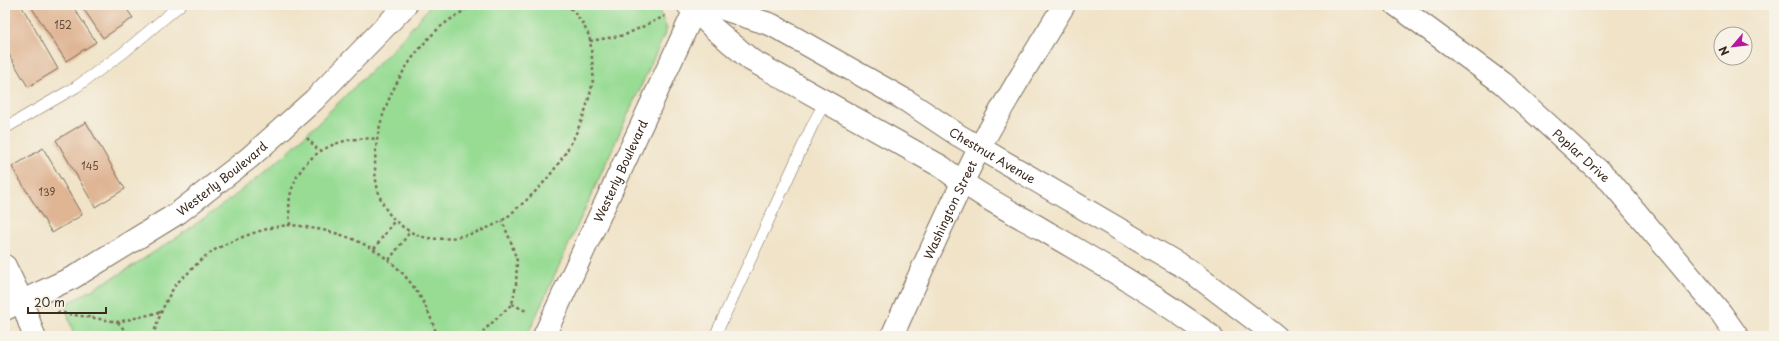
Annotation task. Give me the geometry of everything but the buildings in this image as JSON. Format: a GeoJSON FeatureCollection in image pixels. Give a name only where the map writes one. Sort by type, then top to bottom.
{"type":"FeatureCollection","features":[{"type":"Feature","properties":{"kind":"street","name":"Westerly Boulevard"},"geometry":{"type":"LineString","coordinates":[[14,305],[74,277],[178,213],[248,158],[314,100],[406,5]]}},
{"type":"Feature","properties":{"kind":"street","name":"Washington Street"},"geometry":{"type":"LineString","coordinates":[[892,336],[980,147],[1064,5]]}},
{"type":"Feature","properties":{"kind":"street","name":"Poplar Drive"},"geometry":{"type":"LineString","coordinates":[[1396,5],[1502,83],[1610,181],[1721,313],[1737,336]]}},
{"type":"Feature","properties":{"kind":"street","name":"Westerly Boulevard"},"geometry":{"type":"LineString","coordinates":[[544,336],[693,6]]}},
{"type":"Feature","properties":{"kind":"street"},"geometry":{"type":"LineString","coordinates":[[693,6],[712,27],[751,60],[942,167],[962,183],[1067,244],[1190,320],[1211,336]]}},
{"type":"Feature","properties":{"kind":"street","name":"Chestnut Avenue"},"geometry":{"type":"LineString","coordinates":[[693,6],[721,8],[772,25],[907,101],[958,135],[1188,270],[1276,336]]}},
{"type":"Feature","properties":{"kind":"street"},"geometry":{"type":"LineString","coordinates":[[5,266],[14,305],[34,336]]}},
{"type":"Feature","properties":{"kind":"lane"},"geometry":{"type":"LineString","coordinates":[[5,128],[82,83],[123,53],[180,5]]}},
{"type":"Feature","properties":{"kind":"lane"},"geometry":{"type":"LineString","coordinates":[[715,336],[809,132],[825,102]]}},
{"type":"Feature","properties":{"kind":"path"},"geometry":{"type":"LineString","coordinates":[[472,5],[439,28],[410,60],[389,99],[377,139],[374,164],[377,189],[382,204],[395,220],[410,232],[431,240],[447,239],[473,234],[502,221],[534,195],[562,160],[583,119],[593,78],[590,41],[578,15],[568,5]]}},
{"type":"Feature","properties":{"kind":"path"},"geometry":{"type":"LineString","coordinates":[[590,41],[625,35],[667,15]]}},
{"type":"Feature","properties":{"kind":"path"},"geometry":{"type":"LineString","coordinates":[[304,134],[319,151]]}},
{"type":"Feature","properties":{"kind":"path"},"geometry":{"type":"LineString","coordinates":[[290,225],[289,208],[292,186],[302,167],[319,151],[347,139],[362,137],[377,139]]}},
{"type":"Feature","properties":{"kind":"path"},"geometry":{"type":"LineString","coordinates":[[374,249],[395,220]]}},
{"type":"Feature","properties":{"kind":"path"},"geometry":{"type":"LineString","coordinates":[[478,336],[512,304],[516,285],[517,261],[502,221]]}},
{"type":"Feature","properties":{"kind":"path"},"geometry":{"type":"LineString","coordinates":[[153,336],[161,312],[175,285],[212,251],[257,232],[290,225],[327,231],[352,238],[374,249],[389,260],[410,282],[424,304],[437,336]]}},
{"type":"Feature","properties":{"kind":"path"},"geometry":{"type":"LineString","coordinates":[[389,260],[410,232]]}},
{"type":"Feature","properties":{"kind":"path"},"geometry":{"type":"LineString","coordinates":[[512,304],[530,312]]}},
{"type":"Feature","properties":{"kind":"path"},"geometry":{"type":"LineString","coordinates":[[56,312],[118,322],[161,312]]}},
{"type":"Feature","properties":{"kind":"path"},"geometry":{"type":"LineString","coordinates":[[118,322],[129,336]]}},
{"type":"Feature","properties":{"kind":"green space"},"geometry":{"type":"Polygon","coordinates":[[[431,5],[653,5],[658,8],[667,29],[527,336],[74,336],[65,305],[123,272],[179,236],[232,198],[284,156],[395,47],[431,5]]]}}]}
